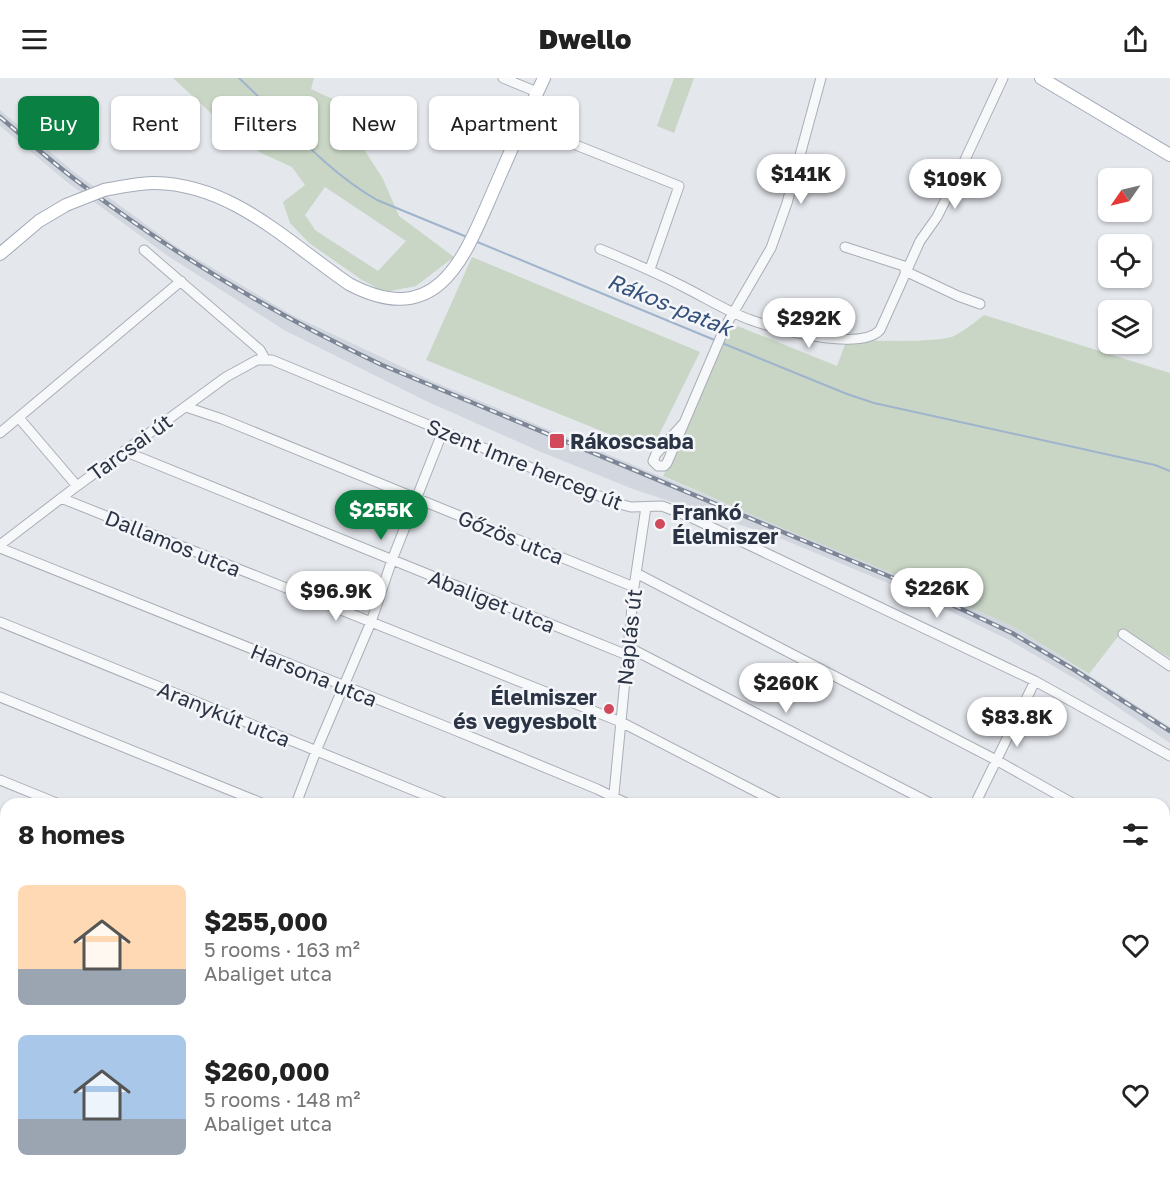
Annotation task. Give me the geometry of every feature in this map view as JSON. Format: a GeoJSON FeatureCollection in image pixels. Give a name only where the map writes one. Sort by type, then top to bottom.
{"type":"FeatureCollection","features":[{"type":"Feature","properties":{"kind":"main road"},"geometry":{"type":"LineString","coordinates":[[535,96],[544,78]]}},
{"type":"Feature","properties":{"kind":"main road"},"geometry":{"type":"LineString","coordinates":[[1041,78],[1170,155]]}},
{"type":"Feature","properties":{"kind":"main road"},"geometry":{"type":"LineString","coordinates":[[0,254],[39,221],[66,204],[104,190],[133,184],[154,183],[195,188],[217,195],[246,211],[365,293],[405,299],[416,297],[430,291],[448,277],[459,264],[511,150]]}},
{"type":"Feature","properties":{"kind":"street"},"geometry":{"type":"LineString","coordinates":[[503,78],[537,92]]}},
{"type":"Feature","properties":{"kind":"street"},"geometry":{"type":"LineString","coordinates":[[683,424],[722,332],[771,248],[787,202],[822,78]]}},
{"type":"Feature","properties":{"kind":"street"},"geometry":{"type":"LineString","coordinates":[[600,249],[650,269],[758,323],[829,338],[870,338],[880,330],[906,269],[920,241],[937,217],[1003,78]]}},
{"type":"Feature","properties":{"kind":"street"},"geometry":{"type":"LineString","coordinates":[[579,146],[679,186],[650,269]]}},
{"type":"Feature","properties":{"kind":"street"},"geometry":{"type":"LineString","coordinates":[[845,247],[906,269],[958,297],[980,304]]}},
{"type":"Feature","properties":{"kind":"street"},"geometry":{"type":"LineString","coordinates":[[144,250],[260,350],[265,359]]}},
{"type":"Feature","properties":{"kind":"street"},"geometry":{"type":"LineString","coordinates":[[0,433],[181,281]]}},
{"type":"Feature","properties":{"kind":"street","name":"Tarcsai út"},"geometry":{"type":"LineString","coordinates":[[0,546],[77,486],[236,370],[257,360],[265,359]]}},
{"type":"Feature","properties":{"kind":"street","name":"Szent Imre herceg út"},"geometry":{"type":"LineString","coordinates":[[265,359],[278,362],[616,503],[631,507],[662,506],[704,523],[1035,681],[1170,756]]}},
{"type":"Feature","properties":{"kind":"street","name":"Gőzös utca"},"geometry":{"type":"LineString","coordinates":[[186,407],[222,419],[634,587]]}},
{"type":"Feature","properties":{"kind":"street"},"geometry":{"type":"LineString","coordinates":[[19,418],[77,486]]}},
{"type":"Feature","properties":{"kind":"street"},"geometry":{"type":"LineString","coordinates":[[298,798],[370,622],[443,431]]}},
{"type":"Feature","properties":{"kind":"street","name":"Abaliget utca"},"geometry":{"type":"LineString","coordinates":[[124,451],[392,560],[628,651],[920,798]]}},
{"type":"Feature","properties":{"kind":"street","name":"Dallamos utca"},"geometry":{"type":"LineString","coordinates":[[61,498],[621,722],[768,798]]}},
{"type":"Feature","properties":{"kind":"street","name":"Naplás út"},"geometry":{"type":"LineString","coordinates":[[613,798],[634,587],[646,507]]}},
{"type":"Feature","properties":{"kind":"street","name":"Harsona utca"},"geometry":{"type":"LineString","coordinates":[[0,546],[608,798]]}},
{"type":"Feature","properties":{"kind":"street"},"geometry":{"type":"LineString","coordinates":[[636,573],[996,760],[1063,798]]}},
{"type":"Feature","properties":{"kind":"street","name":"Aranykút utca"},"geometry":{"type":"LineString","coordinates":[[0,622],[432,798]]}},
{"type":"Feature","properties":{"kind":"street"},"geometry":{"type":"LineString","coordinates":[[1123,634],[1170,666]]}},
{"type":"Feature","properties":{"kind":"street"},"geometry":{"type":"LineString","coordinates":[[978,798],[1035,681]]}},
{"type":"Feature","properties":{"kind":"street"},"geometry":{"type":"LineString","coordinates":[[0,697],[249,798]]}},
{"type":"Feature","properties":{"kind":"street"},"geometry":{"type":"LineString","coordinates":[[0,780],[44,798]]}},
{"type":"Feature","properties":{"kind":"shaded area"},"geometry":{"type":"Polygon","coordinates":[[[0,110],[18,125],[18,141],[0,126],[0,110]]]}},
{"type":"Feature","properties":{"kind":"shaded area"},"geometry":{"type":"Polygon","coordinates":[[[29,150],[48,150],[174,245],[292,315],[432,381],[911,581],[1014,627],[1170,727],[1170,743],[1084,684],[1009,640],[919,596],[777,537],[633,489],[541,452],[426,401],[284,330],[168,256],[67,182],[29,150]]]}},
{"type":"Feature","properties":{"kind":"green space"},"geometry":{"type":"Polygon","coordinates":[[[173,78],[314,78],[311,89],[330,98],[330,150],[364,150],[383,179],[399,216],[454,257],[416,286],[385,292],[362,280],[309,243],[290,223],[283,202],[305,185],[292,167],[257,150],[318,150],[318,96],[212,96],[212,114],[200,103],[200,96],[192,96],[173,78]],[[325,187],[305,215],[315,230],[378,271],[406,241],[325,187]]]}},
{"type":"Feature","properties":{"kind":"green space"},"geometry":{"type":"Polygon","coordinates":[[[674,78],[694,78],[674,133],[657,126],[674,78]]]}},
{"type":"Feature","properties":{"kind":"green space"},"geometry":{"type":"Polygon","coordinates":[[[472,257],[700,352],[651,451],[426,360],[472,257]]]}},
{"type":"Feature","properties":{"kind":"green space"},"geometry":{"type":"Polygon","coordinates":[[[984,315],[1098,351],[1098,354],[1109,354],[1170,373],[1170,658],[1123,630],[1089,674],[1014,627],[663,476],[730,323],[837,366],[847,339],[934,340],[962,332],[984,315]]]}},
{"type":"Feature","properties":{"kind":"waterway","name":"Rákos-patak"},"geometry":{"type":"LineString","coordinates":[[239,78],[322,159],[358,188],[377,200],[467,237]]}},
{"type":"Feature","properties":{"kind":"waterway","name":"Rákos-patak"},"geometry":{"type":"LineString","coordinates":[[475,241],[717,341]]}},
{"type":"Feature","properties":{"kind":"waterway","name":"Rákos-patak"},"geometry":{"type":"LineString","coordinates":[[722,343],[874,403],[1155,465],[1170,471]]}},
{"type":"Feature","properties":{"kind":"railway"},"geometry":{"type":"LineString","coordinates":[[0,117],[71,176],[153,235],[189,259],[303,326],[382,365],[910,585],[1012,633],[1170,731]]}},
{"type":"Feature","properties":{"kind":"place","name":"Rákoscsaba"},"geometry":{"type":"Point","coordinates":[557,441]}},
{"type":"Feature","properties":{"kind":"place","name":"Frankó Élelmiszer"},"geometry":{"type":"Point","coordinates":[660,524]}},
{"type":"Feature","properties":{"kind":"place","name":"Élelmiszer és vegyesbolt"},"geometry":{"type":"Point","coordinates":[609,709]}}]}
